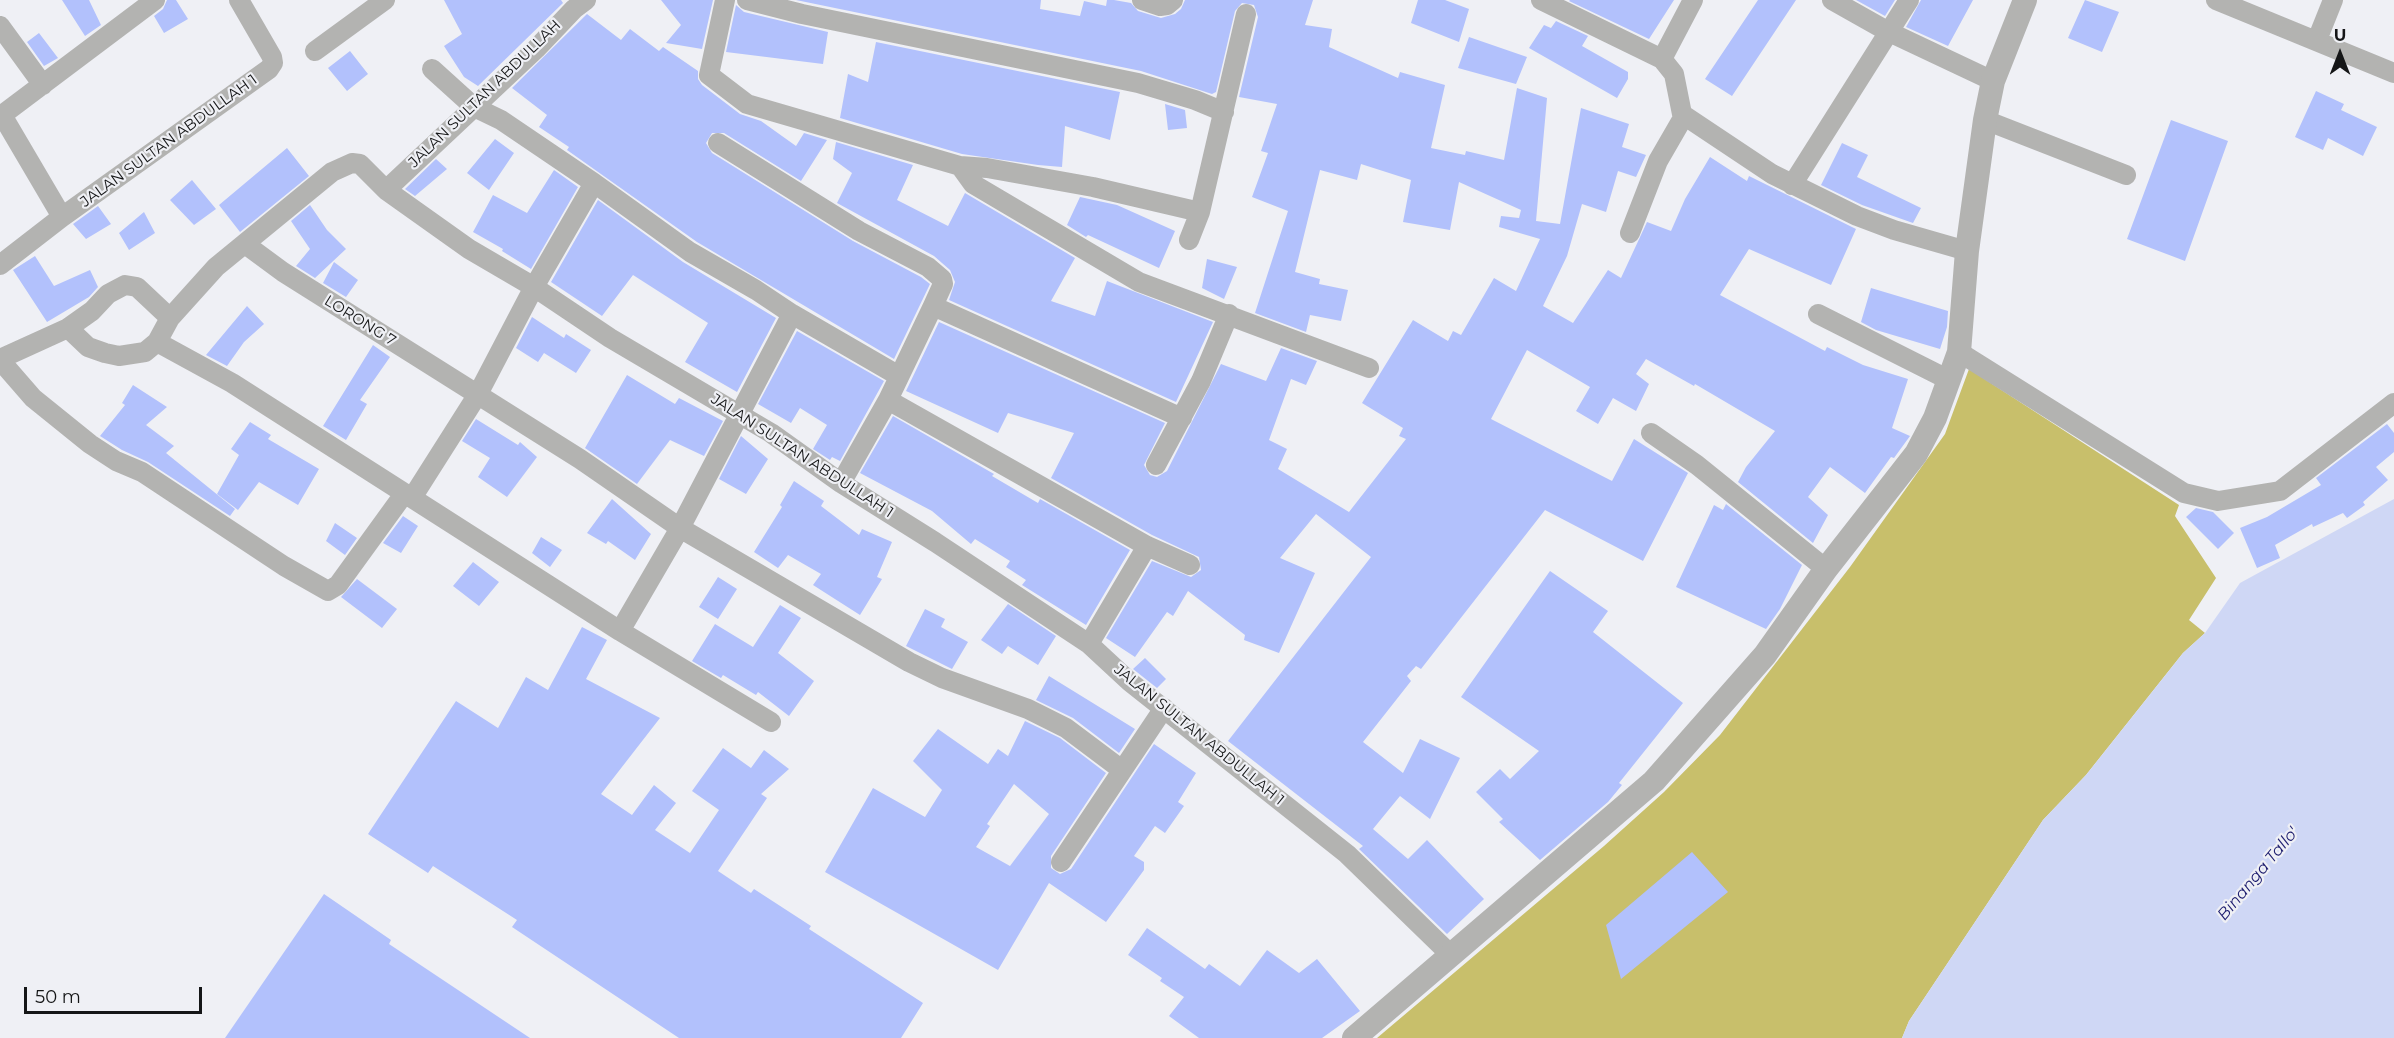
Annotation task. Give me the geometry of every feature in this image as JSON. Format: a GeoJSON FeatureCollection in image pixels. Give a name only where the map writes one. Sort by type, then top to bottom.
{"type":"FeatureCollection","features":[{"type":"Feature","properties":{"kind":"street"},"geometry":{"type":"LineString","coordinates":[[62,217],[1,116],[155,0]]}},
{"type":"Feature","properties":{"kind":"street","name":"JALAN SULTAN ABDULLAH 1"},"geometry":{"type":"LineString","coordinates":[[0,265],[62,217],[272,66],[272,57],[239,0]]}},
{"type":"Feature","properties":{"kind":"street"},"geometry":{"type":"LineString","coordinates":[[315,51],[386,0]]}},
{"type":"Feature","properties":{"kind":"street","name":"JALAN SULTAN ABDULLAH"},"geometry":{"type":"LineString","coordinates":[[386,190],[586,0]]}},
{"type":"Feature","properties":{"kind":"street"},"geometry":{"type":"LineString","coordinates":[[725,0],[709,75],[741,101],[960,166],[987,168],[1093,187],[1200,212]]}},
{"type":"Feature","properties":{"kind":"street"},"geometry":{"type":"LineString","coordinates":[[747,0],[802,14],[1138,83],[1195,100],[1224,112]]}},
{"type":"Feature","properties":{"kind":"street"},"geometry":{"type":"LineString","coordinates":[[1142,0],[1163,6],[1173,0]]}},
{"type":"Feature","properties":{"kind":"street"},"geometry":{"type":"LineString","coordinates":[[1662,59],[1693,0]]}},
{"type":"Feature","properties":{"kind":"street"},"geometry":{"type":"LineString","coordinates":[[1832,0],[1887,31],[1993,81]]}},
{"type":"Feature","properties":{"kind":"street"},"geometry":{"type":"LineString","coordinates":[[1792,185],[1887,31],[1909,0]]}},
{"type":"Feature","properties":{"kind":"street"},"geometry":{"type":"LineString","coordinates":[[1354,1038],[1654,781],[1766,655],[1826,569],[1916,454],[1935,418],[1959,352],[1967,251],[1985,120],[1993,81],[2025,0]]}},
{"type":"Feature","properties":{"kind":"street"},"geometry":{"type":"LineString","coordinates":[[2216,0],[2394,73]]}},
{"type":"Feature","properties":{"kind":"street"},"geometry":{"type":"LineString","coordinates":[[2317,40],[2333,0]]}},
{"type":"Feature","properties":{"kind":"street"},"geometry":{"type":"LineString","coordinates":[[1551,2],[1662,59],[1674,74],[1679,105],[1684,116],[1792,185],[1894,230],[1967,251]]}},
{"type":"Feature","properties":{"kind":"street"},"geometry":{"type":"LineString","coordinates":[[1190,240],[1200,212],[1245,14]]}},
{"type":"Feature","properties":{"kind":"street"},"geometry":{"type":"LineString","coordinates":[[0,26],[43,85]]}},
{"type":"Feature","properties":{"kind":"street"},"geometry":{"type":"LineString","coordinates":[[432,69],[474,107],[501,120],[690,252],[899,376]]}},
{"type":"Feature","properties":{"kind":"street"},"geometry":{"type":"LineString","coordinates":[[1630,233],[1658,161],[1684,116]]}},
{"type":"Feature","properties":{"kind":"street"},"geometry":{"type":"LineString","coordinates":[[1985,120],[2126,175]]}},
{"type":"Feature","properties":{"kind":"street"},"geometry":{"type":"LineString","coordinates":[[718,143],[859,231],[938,274],[943,284],[888,400],[841,483]]}},
{"type":"Feature","properties":{"kind":"street","name":"JALAN SULTAN ABDULLAH 1"},"geometry":{"type":"LineString","coordinates":[[157,342],[171,318],[216,267],[332,172],[346,164],[356,163],[364,167],[386,190],[469,249],[534,286],[610,339],[771,433],[841,483],[1089,644],[1164,708],[1347,854],[1452,956]]}},
{"type":"Feature","properties":{"kind":"street"},"geometry":{"type":"LineString","coordinates":[[960,166],[973,184],[1139,282],[1369,368]]}},
{"type":"Feature","properties":{"kind":"street"},"geometry":{"type":"LineString","coordinates":[[171,318],[137,287],[125,285],[108,294],[68,328],[0,360],[33,398],[90,444],[116,461],[142,472],[284,566],[328,591],[338,585],[408,496],[478,394],[534,286],[594,183]]}},
{"type":"Feature","properties":{"kind":"street","name":"LORONG 7"},"geometry":{"type":"LineString","coordinates":[[246,244],[283,272],[478,394],[680,528],[909,662],[942,678],[1028,709],[1066,728],[1122,770]]}},
{"type":"Feature","properties":{"kind":"street"},"geometry":{"type":"LineString","coordinates":[[933,306],[1182,418]]}},
{"type":"Feature","properties":{"kind":"street"},"geometry":{"type":"LineString","coordinates":[[620,632],[680,528],[792,314]]}},
{"type":"Feature","properties":{"kind":"street"},"geometry":{"type":"LineString","coordinates":[[1156,465],[1182,418],[1228,314]]}},
{"type":"Feature","properties":{"kind":"street"},"geometry":{"type":"LineString","coordinates":[[1818,314],[1949,380]]}},
{"type":"Feature","properties":{"kind":"street"},"geometry":{"type":"LineString","coordinates":[[68,328],[88,347],[119,356],[145,352],[157,342],[232,383],[620,632],[771,722]]}},
{"type":"Feature","properties":{"kind":"street"},"geometry":{"type":"LineString","coordinates":[[1959,352],[2174,487],[2191,496],[2217,501],[2280,491],[2394,403]]}},
{"type":"Feature","properties":{"kind":"street"},"geometry":{"type":"LineString","coordinates":[[888,400],[1147,546],[1190,565]]}},
{"type":"Feature","properties":{"kind":"street"},"geometry":{"type":"LineString","coordinates":[[1651,433],[1697,465],[1826,569]]}},
{"type":"Feature","properties":{"kind":"street"},"geometry":{"type":"LineString","coordinates":[[1089,644],[1147,546]]}},
{"type":"Feature","properties":{"kind":"street"},"geometry":{"type":"LineString","coordinates":[[1061,862],[1164,708]]}},
{"type":"Feature","properties":{"kind":"shaded area"},"geometry":{"type":"Polygon","coordinates":[[[1969,369],[2179,505],[2175,516],[2216,578],[2189,620],[2205,633],[2183,653],[2086,775],[2043,820],[1909,1021],[1902,1038],[1377,1038],[1604,846],[1664,792],[1720,735],[1850,567],[1945,434],[1969,369]]]}},
{"type":"Feature","properties":{"kind":"water","name":"Binanga Tallo'"},"geometry":{"type":"Polygon","coordinates":[[[2394,499],[2394,1038],[1902,1038],[1909,1021],[2043,820],[2086,775],[2183,653],[2205,633],[2240,583],[2394,499]]]}},
{"type":"Feature","properties":{"kind":"building"},"geometry":{"type":"Polygon","coordinates":[[[62,0],[89,0],[101,25],[85,36],[62,0]]]}},
{"type":"Feature","properties":{"kind":"building"},"geometry":{"type":"Polygon","coordinates":[[[167,0],[176,0],[188,19],[164,33],[154,16],[163,9],[167,0]]]}},
{"type":"Feature","properties":{"kind":"building"},"geometry":{"type":"Polygon","coordinates":[[[444,0],[561,0],[563,3],[478,86],[464,77],[444,46],[462,34],[444,0]]]}},
{"type":"Feature","properties":{"kind":"building"},"geometry":{"type":"Polygon","coordinates":[[[661,0],[713,0],[702,49],[666,43],[681,25],[661,0]]]}},
{"type":"Feature","properties":{"kind":"building"},"geometry":{"type":"Polygon","coordinates":[[[796,0],[1041,0],[1040,9],[1080,16],[1084,1],[1106,6],[1107,0],[1114,0],[1131,3],[1138,11],[1161,18],[1175,14],[1181,9],[1185,0],[1313,0],[1305,25],[1332,29],[1329,47],[1398,78],[1400,72],[1445,85],[1431,148],[1465,155],[1466,151],[1504,160],[1517,88],[1547,98],[1536,221],[1560,224],[1581,108],[1629,124],[1622,147],[1646,155],[1636,177],[1618,171],[1606,212],[1582,204],[1567,256],[1543,306],[1573,323],[1608,270],[1621,278],[1647,222],[1671,231],[1685,199],[1710,157],[1747,181],[1749,176],[1856,229],[1831,285],[1749,249],[1720,295],[1825,351],[1827,347],[1863,365],[1908,379],[1892,428],[1910,436],[1894,458],[1891,457],[1865,493],[1830,467],[1808,497],[1828,515],[1813,543],[1738,482],[1746,467],[1775,431],[1695,384],[1694,386],[1646,359],[1636,374],[1649,384],[1636,411],[1613,398],[1598,424],[1576,411],[1590,387],[1527,350],[1491,419],[1612,481],[1634,439],[1688,473],[1643,561],[1545,510],[1421,669],[1416,666],[1407,676],[1411,681],[1363,742],[1403,773],[1420,739],[1460,758],[1430,819],[1400,796],[1373,829],[1408,859],[1427,840],[1484,899],[1447,934],[1359,849],[1363,846],[1228,741],[1371,557],[1316,514],[1280,558],[1315,573],[1279,653],[1244,640],[1245,635],[1188,591],[1173,616],[1167,612],[1135,657],[1106,638],[1152,561],[1191,577],[1201,570],[1199,557],[1152,535],[1051,478],[1074,433],[1008,413],[998,433],[906,391],[939,322],[1165,423],[1144,465],[1150,475],[1157,477],[1167,471],[1221,364],[1266,381],[1281,348],[1317,361],[1306,385],[1291,379],[1269,440],[1287,449],[1278,469],[1349,512],[1406,439],[1399,436],[1403,428],[1362,403],[1413,320],[1448,341],[1453,331],[1461,335],[1494,278],[1516,291],[1540,239],[1499,227],[1501,216],[1519,218],[1521,210],[1459,182],[1450,230],[1403,222],[1411,180],[1361,164],[1357,180],[1320,170],[1295,272],[1320,279],[1319,284],[1348,290],[1341,321],[1310,315],[1306,332],[1255,313],[1288,211],[1252,197],[1268,153],[1261,151],[1277,104],[1239,97],[1258,17],[1254,5],[1242,3],[1235,11],[1216,92],[1212,94],[1141,71],[796,0]]]}},
{"type":"Feature","properties":{"kind":"building"},"geometry":{"type":"Polygon","coordinates":[[[1418,0],[1445,0],[1469,9],[1459,42],[1411,23],[1418,0]]]}},
{"type":"Feature","properties":{"kind":"building"},"geometry":{"type":"Polygon","coordinates":[[[1570,0],[1674,0],[1649,39],[1569,1],[1570,0]]]}},
{"type":"Feature","properties":{"kind":"building"},"geometry":{"type":"Polygon","coordinates":[[[1758,0],[1796,0],[1732,96],[1705,79],[1758,0]]]}},
{"type":"Feature","properties":{"kind":"building"},"geometry":{"type":"Polygon","coordinates":[[[1856,0],[1895,0],[1885,16],[1856,0]]]}},
{"type":"Feature","properties":{"kind":"building"},"geometry":{"type":"Polygon","coordinates":[[[1921,0],[1973,0],[1948,46],[1906,27],[1921,0]]]}},
{"type":"Feature","properties":{"kind":"building"},"geometry":{"type":"Polygon","coordinates":[[[2085,0],[2119,12],[2102,52],[2068,38],[2085,0]]]}},
{"type":"Feature","properties":{"kind":"building"},"geometry":{"type":"Polygon","coordinates":[[[736,5],[744,12],[828,32],[823,64],[726,52],[736,5]]]}},
{"type":"Feature","properties":{"kind":"building"},"geometry":{"type":"Polygon","coordinates":[[[587,14],[621,40],[630,29],[659,51],[663,47],[698,71],[698,79],[702,85],[740,114],[761,121],[796,146],[804,133],[827,140],[801,181],[724,133],[712,133],[706,143],[712,153],[853,241],[930,284],[894,359],[697,242],[567,150],[569,147],[539,127],[547,115],[512,88],[587,14]]]}},
{"type":"Feature","properties":{"kind":"building"},"geometry":{"type":"Polygon","coordinates":[[[1556,21],[1588,36],[1582,46],[1628,72],[1628,79],[1617,98],[1529,48],[1544,25],[1551,28],[1556,21]]]}},
{"type":"Feature","properties":{"kind":"building"},"geometry":{"type":"Polygon","coordinates":[[[39,33],[58,58],[44,66],[27,42],[39,33]]]}},
{"type":"Feature","properties":{"kind":"building"},"geometry":{"type":"Polygon","coordinates":[[[1469,37],[1527,57],[1516,84],[1458,68],[1469,37]]]}},
{"type":"Feature","properties":{"kind":"building"},"geometry":{"type":"Polygon","coordinates":[[[876,42],[1120,92],[1110,140],[1065,126],[1062,167],[962,154],[840,118],[848,74],[868,82],[876,42]]]}},
{"type":"Feature","properties":{"kind":"building"},"geometry":{"type":"Polygon","coordinates":[[[350,51],[368,74],[347,91],[328,68],[350,51]]]}},
{"type":"Feature","properties":{"kind":"building"},"geometry":{"type":"Polygon","coordinates":[[[2316,91],[2344,104],[2341,110],[2377,127],[2363,156],[2328,138],[2323,150],[2295,137],[2316,91]]]}},
{"type":"Feature","properties":{"kind":"building"},"geometry":{"type":"Polygon","coordinates":[[[1165,104],[1185,110],[1187,128],[1168,130],[1165,104]]]}},
{"type":"Feature","properties":{"kind":"building"},"geometry":{"type":"Polygon","coordinates":[[[2171,120],[2228,141],[2185,261],[2127,239],[2171,120]]]}},
{"type":"Feature","properties":{"kind":"building"},"geometry":{"type":"Polygon","coordinates":[[[495,139],[514,153],[489,190],[467,173],[495,139]]]}},
{"type":"Feature","properties":{"kind":"building"},"geometry":{"type":"Polygon","coordinates":[[[836,142],[913,165],[897,200],[948,226],[965,193],[1075,258],[1051,301],[1095,316],[1107,281],[1213,322],[1176,402],[949,300],[955,282],[950,270],[934,256],[837,203],[852,173],[833,159],[836,142]]]}},
{"type":"Feature","properties":{"kind":"building"},"geometry":{"type":"Polygon","coordinates":[[[1842,143],[1868,155],[1857,177],[1921,208],[1913,223],[1862,205],[1821,185],[1842,143]]]}},
{"type":"Feature","properties":{"kind":"building"},"geometry":{"type":"Polygon","coordinates":[[[287,148],[309,176],[240,232],[219,205],[287,148]]]}},
{"type":"Feature","properties":{"kind":"building"},"geometry":{"type":"Polygon","coordinates":[[[436,159],[447,169],[415,196],[405,189],[436,159]]]}},
{"type":"Feature","properties":{"kind":"building"},"geometry":{"type":"Polygon","coordinates":[[[554,170],[578,187],[531,269],[502,251],[503,249],[473,232],[493,195],[527,213],[554,170]]]}},
{"type":"Feature","properties":{"kind":"building"},"geometry":{"type":"Polygon","coordinates":[[[192,180],[216,209],[194,225],[170,200],[192,180]]]}},
{"type":"Feature","properties":{"kind":"building"},"geometry":{"type":"Polygon","coordinates":[[[1080,197],[1117,205],[1175,231],[1159,268],[1088,235],[1086,237],[1067,225],[1080,197]]]}},
{"type":"Feature","properties":{"kind":"building"},"geometry":{"type":"Polygon","coordinates":[[[598,200],[683,262],[776,318],[737,392],[685,362],[708,323],[633,275],[602,316],[551,282],[598,200]]]}},
{"type":"Feature","properties":{"kind":"building"},"geometry":{"type":"Polygon","coordinates":[[[310,205],[327,230],[346,249],[315,278],[296,266],[310,249],[291,221],[310,205]]]}},
{"type":"Feature","properties":{"kind":"building"},"geometry":{"type":"Polygon","coordinates":[[[98,206],[111,224],[86,239],[73,224],[98,206]]]}},
{"type":"Feature","properties":{"kind":"building"},"geometry":{"type":"Polygon","coordinates":[[[144,212],[155,233],[129,250],[119,233],[144,212]]]}},
{"type":"Feature","properties":{"kind":"building"},"geometry":{"type":"Polygon","coordinates":[[[35,256],[54,286],[90,270],[98,287],[89,297],[47,322],[13,270],[35,256]]]}},
{"type":"Feature","properties":{"kind":"building"},"geometry":{"type":"Polygon","coordinates":[[[1207,259],[1237,267],[1224,299],[1202,288],[1207,259]]]}},
{"type":"Feature","properties":{"kind":"building"},"geometry":{"type":"Polygon","coordinates":[[[334,262],[358,280],[346,297],[323,283],[334,262]]]}},
{"type":"Feature","properties":{"kind":"building"},"geometry":{"type":"Polygon","coordinates":[[[1871,288],[1948,311],[1947,327],[1940,349],[1876,330],[1861,322],[1871,288]]]}},
{"type":"Feature","properties":{"kind":"building"},"geometry":{"type":"Polygon","coordinates":[[[247,306],[264,324],[244,342],[227,366],[206,355],[247,306]]]}},
{"type":"Feature","properties":{"kind":"building"},"geometry":{"type":"Polygon","coordinates":[[[532,317],[564,338],[566,334],[591,350],[576,373],[544,353],[538,362],[516,348],[532,317]]]}},
{"type":"Feature","properties":{"kind":"building"},"geometry":{"type":"Polygon","coordinates":[[[797,331],[884,381],[840,461],[832,457],[830,460],[813,449],[827,425],[800,408],[791,423],[758,404],[797,331]]]}},
{"type":"Feature","properties":{"kind":"building"},"geometry":{"type":"Polygon","coordinates":[[[373,345],[390,357],[360,400],[367,404],[346,440],[323,426],[373,345]]]}},
{"type":"Feature","properties":{"kind":"building"},"geometry":{"type":"Polygon","coordinates":[[[627,375],[675,404],[679,398],[723,421],[704,456],[670,440],[637,484],[585,448],[627,375]]]}},
{"type":"Feature","properties":{"kind":"building"},"geometry":{"type":"Polygon","coordinates":[[[133,385],[167,407],[146,425],[174,446],[166,453],[235,509],[230,516],[148,462],[122,450],[100,436],[125,405],[122,403],[133,385]]]}},
{"type":"Feature","properties":{"kind":"building"},"geometry":{"type":"Polygon","coordinates":[[[893,416],[994,474],[992,476],[1038,503],[1040,499],[1130,550],[1086,625],[1022,585],[1026,580],[1006,567],[1010,561],[975,539],[971,544],[932,511],[860,473],[893,416]]]}},
{"type":"Feature","properties":{"kind":"building"},"geometry":{"type":"Polygon","coordinates":[[[476,419],[518,445],[520,442],[537,457],[507,497],[478,477],[490,458],[462,441],[476,419]]]}},
{"type":"Feature","properties":{"kind":"building"},"geometry":{"type":"Polygon","coordinates":[[[250,422],[271,435],[268,439],[319,469],[298,505],[259,482],[238,510],[217,494],[239,455],[231,449],[250,422]]]}},
{"type":"Feature","properties":{"kind":"building"},"geometry":{"type":"Polygon","coordinates":[[[2387,424],[2394,433],[2394,452],[2376,467],[2388,480],[2363,502],[2365,505],[2347,518],[2343,513],[2313,527],[2312,524],[2275,545],[2280,558],[2257,568],[2240,528],[2267,517],[2321,485],[2316,478],[2387,424]]]}},
{"type":"Feature","properties":{"kind":"building"},"geometry":{"type":"Polygon","coordinates":[[[741,436],[768,459],[746,494],[719,479],[741,436]]]}},
{"type":"Feature","properties":{"kind":"building"},"geometry":{"type":"Polygon","coordinates":[[[794,481],[824,501],[821,506],[859,535],[862,529],[892,542],[877,577],[882,579],[860,615],[813,585],[821,574],[788,555],[778,568],[754,552],[782,507],[780,505],[794,481]]]}},
{"type":"Feature","properties":{"kind":"building"},"geometry":{"type":"Polygon","coordinates":[[[612,499],[651,534],[635,560],[608,541],[606,544],[587,533],[612,499]]]}},
{"type":"Feature","properties":{"kind":"building"},"geometry":{"type":"Polygon","coordinates":[[[1726,504],[1802,565],[1780,609],[1766,629],[1676,587],[1714,505],[1723,510],[1726,504]]]}},
{"type":"Feature","properties":{"kind":"building"},"geometry":{"type":"Polygon","coordinates":[[[2196,508],[2213,512],[2234,533],[2218,549],[2186,517],[2196,508]]]}},
{"type":"Feature","properties":{"kind":"building"},"geometry":{"type":"Polygon","coordinates":[[[403,516],[418,526],[401,553],[383,543],[403,516]]]}},
{"type":"Feature","properties":{"kind":"building"},"geometry":{"type":"Polygon","coordinates":[[[335,523],[357,538],[345,555],[326,541],[335,523]]]}},
{"type":"Feature","properties":{"kind":"building"},"geometry":{"type":"Polygon","coordinates":[[[541,537],[562,550],[550,567],[532,553],[541,537]]]}},
{"type":"Feature","properties":{"kind":"building"},"geometry":{"type":"Polygon","coordinates":[[[473,562],[499,582],[479,606],[453,586],[473,562]]]}},
{"type":"Feature","properties":{"kind":"building"},"geometry":{"type":"Polygon","coordinates":[[[1550,571],[1608,611],[1593,632],[1683,703],[1619,783],[1622,785],[1608,802],[1540,860],[1499,822],[1503,819],[1476,792],[1500,769],[1510,779],[1539,751],[1461,697],[1550,571]]]}},
{"type":"Feature","properties":{"kind":"building"},"geometry":{"type":"Polygon","coordinates":[[[718,577],[737,589],[718,619],[699,607],[718,577]]]}},
{"type":"Feature","properties":{"kind":"building"},"geometry":{"type":"Polygon","coordinates":[[[357,579],[397,609],[382,628],[341,597],[357,579]]]}},
{"type":"Feature","properties":{"kind":"building"},"geometry":{"type":"Polygon","coordinates":[[[1008,604],[1056,636],[1038,665],[1008,646],[1002,654],[981,640],[1008,604]]]}},
{"type":"Feature","properties":{"kind":"building"},"geometry":{"type":"Polygon","coordinates":[[[780,605],[801,618],[778,653],[814,681],[789,716],[758,692],[756,695],[723,675],[721,678],[692,661],[715,624],[753,647],[780,605]]]}},
{"type":"Feature","properties":{"kind":"building"},"geometry":{"type":"Polygon","coordinates":[[[925,609],[945,619],[941,627],[968,642],[952,669],[906,646],[925,609]]]}},
{"type":"Feature","properties":{"kind":"building"},"geometry":{"type":"Polygon","coordinates":[[[582,627],[607,640],[586,679],[660,718],[601,794],[632,815],[654,785],[676,803],[655,830],[690,853],[719,810],[692,791],[723,748],[751,768],[764,750],[789,769],[761,794],[767,798],[718,871],[751,893],[754,889],[811,926],[809,929],[923,1003],[901,1038],[679,1038],[512,927],[517,920],[433,866],[428,873],[368,834],[456,701],[498,728],[526,677],[548,690],[582,627]]]}},
{"type":"Feature","properties":{"kind":"building"},"geometry":{"type":"Polygon","coordinates":[[[1145,658],[1166,679],[1157,688],[1133,669],[1145,658]]]}},
{"type":"Feature","properties":{"kind":"building"},"geometry":{"type":"Polygon","coordinates":[[[1049,676],[1135,729],[1119,753],[1073,718],[1036,700],[1049,676]]]}},
{"type":"Feature","properties":{"kind":"building"},"geometry":{"type":"Polygon","coordinates":[[[1025,721],[1060,738],[1106,773],[1051,856],[1051,868],[1060,874],[1071,869],[1154,744],[1196,773],[1178,802],[1184,806],[1165,833],[1155,826],[1134,856],[1144,862],[1144,870],[1106,922],[1049,883],[998,970],[825,872],[873,788],[925,817],[942,790],[913,761],[938,729],[988,764],[998,749],[1008,756],[1025,721]],[[1014,784],[987,824],[990,826],[976,847],[1010,866],[1049,814],[1014,784]]]}},
{"type":"Feature","properties":{"kind":"building"},"geometry":{"type":"Polygon","coordinates":[[[1692,852],[1728,892],[1621,979],[1606,925],[1692,852]]]}},
{"type":"Feature","properties":{"kind":"building"},"geometry":{"type":"Polygon","coordinates":[[[324,894],[391,940],[389,944],[530,1038],[225,1038],[324,894]]]}},
{"type":"Feature","properties":{"kind":"building"},"geometry":{"type":"Polygon","coordinates":[[[1147,928],[1205,969],[1209,964],[1240,986],[1267,950],[1299,973],[1317,959],[1360,1011],[1322,1038],[1199,1038],[1169,1016],[1184,997],[1160,981],[1162,978],[1128,955],[1147,928]]]}}]}
